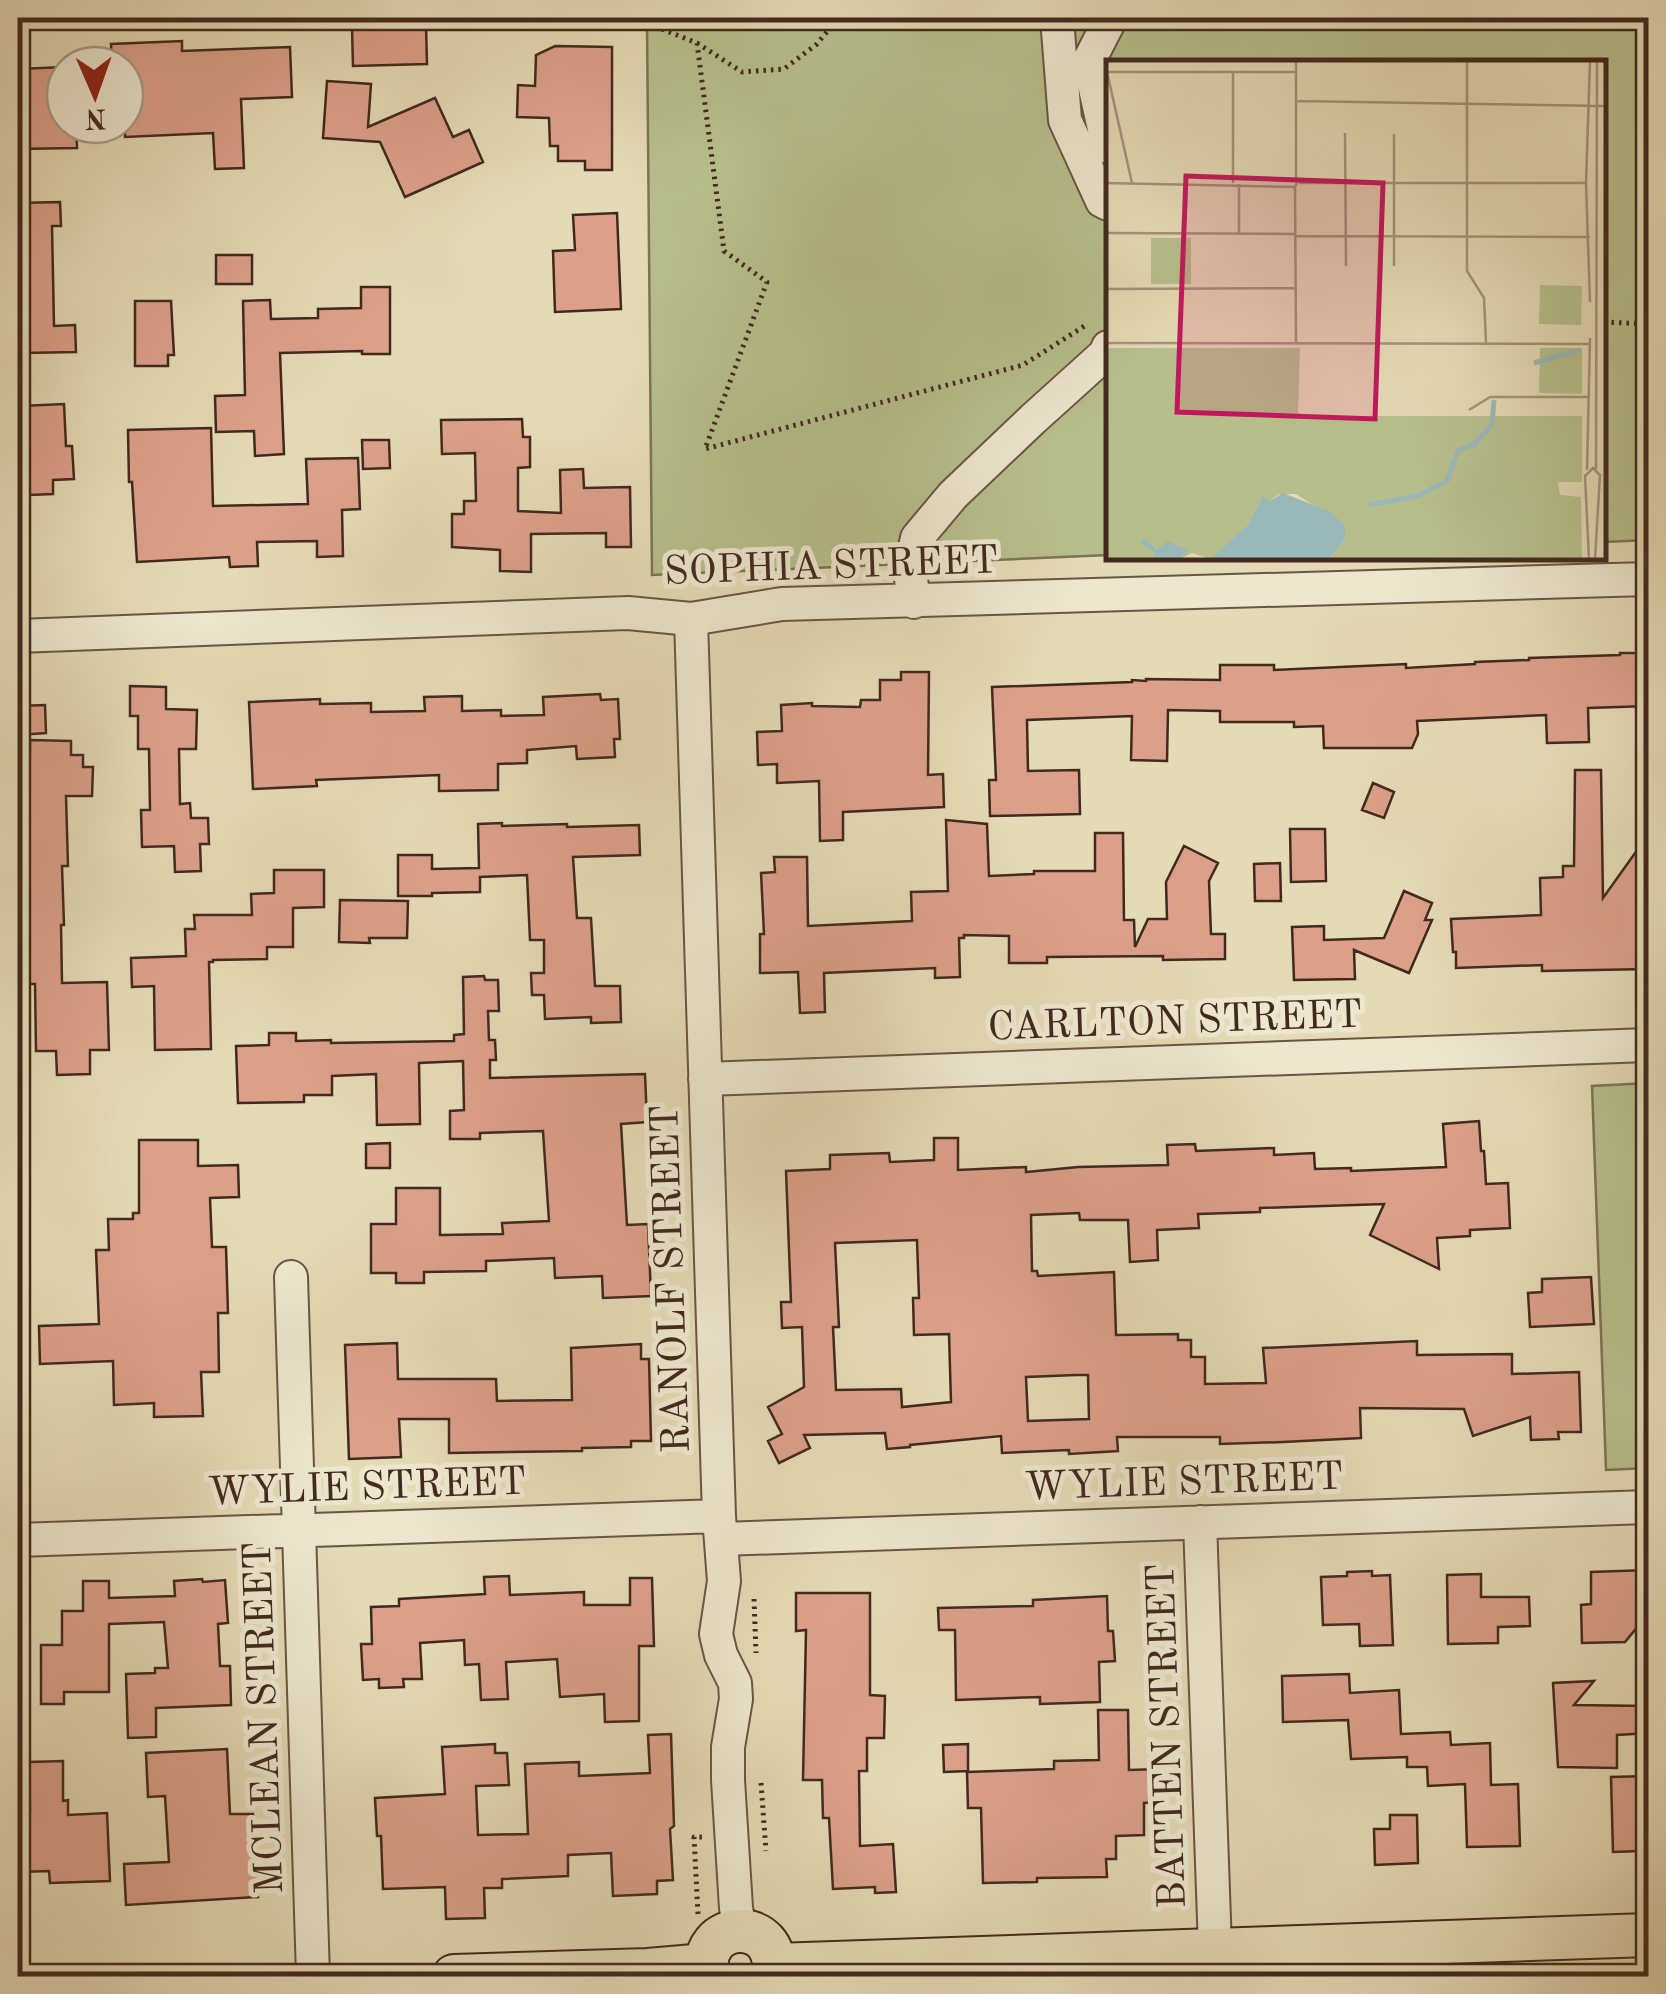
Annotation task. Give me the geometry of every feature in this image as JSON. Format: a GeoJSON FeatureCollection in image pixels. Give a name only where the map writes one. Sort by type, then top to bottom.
{"type":"FeatureCollection","features":[{"type":"Feature","properties":{"kind":"main road"},"geometry":{"type":"LineString","coordinates":[[454,1976],[648,1970],[760,1936],[774,1954],[774,1971],[1003,1966],[1215,1948],[1265,1962],[1648,1935]]}},
{"type":"Feature","properties":{"kind":"street"},"geometry":{"type":"LineString","coordinates":[[1058,18],[1066,120],[1106,203]]}},
{"type":"Feature","properties":{"kind":"street"},"geometry":{"type":"LineString","coordinates":[[1106,137],[1089,61],[1110,18]]}},
{"type":"Feature","properties":{"kind":"street"},"geometry":{"type":"LineString","coordinates":[[914,602],[910,571],[916,538],[954,495],[1106,354],[1101,334]]}},
{"type":"Feature","properties":{"kind":"street","name":"SOPHIA STREET"},"geometry":{"type":"LineString","coordinates":[[18,636],[628,613],[691,619],[782,604],[1648,579]]}},
{"type":"Feature","properties":{"kind":"street","name":"RANOLF STREET"},"geometry":{"type":"LineString","coordinates":[[691,619],[724,1581],[716,1634],[735,1683],[736,1699],[728,1746],[736,1908],[713,1949]]}},
{"type":"Feature","properties":{"kind":"street","name":"CARLTON STREET"},"geometry":{"type":"LineString","coordinates":[[705,1079],[1648,1045]]}},
{"type":"Feature","properties":{"kind":"street","name":"MCLEAN STREET"},"geometry":{"type":"LineString","coordinates":[[291,1278],[314,1976]]}},
{"type":"Feature","properties":{"kind":"street","name":"WYLIE STREET"},"geometry":{"type":"LineString","coordinates":[[18,1540],[298,1530],[1200,1522],[1648,1507]]}},
{"type":"Feature","properties":{"kind":"street","name":"BATTEN STREET"},"geometry":{"type":"LineString","coordinates":[[1200,1522],[1215,1948]]}},
{"type":"Feature","properties":{"kind":"path"},"geometry":{"type":"LineString","coordinates":[[634,18],[697,43],[742,72],[784,69],[817,44],[838,18]]}},
{"type":"Feature","properties":{"kind":"path"},"geometry":{"type":"LineString","coordinates":[[697,43],[724,251],[768,282],[704,449],[1023,365],[1101,334]]}},
{"type":"Feature","properties":{"kind":"path"},"geometry":{"type":"LineString","coordinates":[[1606,322],[1648,324]]}},
{"type":"Feature","properties":{"kind":"path"},"geometry":{"type":"LineString","coordinates":[[754,1598],[756,1655]]}},
{"type":"Feature","properties":{"kind":"path"},"geometry":{"type":"LineString","coordinates":[[761,1782],[766,1851]]}},
{"type":"Feature","properties":{"kind":"path"},"geometry":{"type":"LineString","coordinates":[[710,1838],[694,1838],[713,1949]]}},
{"type":"Feature","properties":{"kind":"green space"},"geometry":{"type":"Polygon","coordinates":[[[18,18],[352,18],[18,29],[18,18]]]}},
{"type":"Feature","properties":{"kind":"green space"},"geometry":{"type":"Polygon","coordinates":[[[619,18],[1648,18],[1648,540],[1606,542],[1606,60],[1106,60],[1106,555],[652,575],[647,26],[619,18]]]}},
{"type":"Feature","properties":{"kind":"green space"},"geometry":{"type":"Polygon","coordinates":[[[1648,1083],[1648,1468],[1606,1470],[1592,1086],[1648,1083]]]}},
{"type":"Feature","properties":{"kind":"building"},"geometry":{"type":"Polygon","coordinates":[[[426,25],[427,64],[353,66],[352,27],[426,25]]]}},
{"type":"Feature","properties":{"kind":"building"},"geometry":{"type":"Polygon","coordinates":[[[182,41],[182,51],[290,47],[292,97],[241,99],[244,168],[215,169],[213,133],[145,136],[145,45],[111,44],[182,41]]]}},
{"type":"Feature","properties":{"kind":"building"},"geometry":{"type":"Polygon","coordinates":[[[555,46],[612,47],[612,170],[585,170],[585,161],[558,161],[558,146],[550,146],[549,118],[517,117],[518,85],[535,86],[536,55],[555,46]]]}},
{"type":"Feature","properties":{"kind":"building"},"geometry":{"type":"Polygon","coordinates":[[[45,68],[45,145],[77,148],[18,149],[18,69],[45,68]]]}},
{"type":"Feature","properties":{"kind":"building"},"geometry":{"type":"Polygon","coordinates":[[[327,81],[371,84],[368,127],[435,98],[453,137],[469,130],[483,162],[405,197],[380,142],[323,138],[327,81]]]}},
{"type":"Feature","properties":{"kind":"building"},"geometry":{"type":"Polygon","coordinates":[[[60,202],[61,226],[52,226],[54,326],[75,325],[76,352],[24,353],[22,293],[28,293],[26,243],[19,244],[18,203],[60,202]]]}},
{"type":"Feature","properties":{"kind":"building"},"geometry":{"type":"Polygon","coordinates":[[[617,213],[621,309],[555,312],[553,251],[575,250],[573,215],[617,213]]]}},
{"type":"Feature","properties":{"kind":"building"},"geometry":{"type":"Polygon","coordinates":[[[216,255],[252,255],[252,284],[216,284],[216,255]]]}},
{"type":"Feature","properties":{"kind":"building"},"geometry":{"type":"Polygon","coordinates":[[[361,287],[390,287],[390,354],[280,353],[284,454],[255,456],[254,431],[216,432],[215,396],[245,395],[243,301],[270,300],[271,319],[318,318],[318,309],[361,308],[361,287]]]}},
{"type":"Feature","properties":{"kind":"building"},"geometry":{"type":"Polygon","coordinates":[[[135,301],[171,301],[174,355],[168,355],[168,366],[135,366],[135,301]]]}},
{"type":"Feature","properties":{"kind":"building"},"geometry":{"type":"Polygon","coordinates":[[[64,404],[66,446],[72,446],[74,479],[53,480],[53,494],[30,495],[27,446],[18,447],[18,411],[21,406],[64,404]]]}},
{"type":"Feature","properties":{"kind":"building"},"geometry":{"type":"Polygon","coordinates":[[[522,419],[523,437],[530,437],[530,467],[518,468],[518,511],[561,513],[560,470],[583,469],[584,488],[630,487],[631,547],[606,547],[606,533],[531,534],[531,572],[500,571],[500,550],[452,547],[452,514],[464,514],[464,501],[476,501],[475,453],[442,454],[441,420],[522,419]]]}},
{"type":"Feature","properties":{"kind":"building"},"geometry":{"type":"Polygon","coordinates":[[[211,428],[213,506],[308,504],[306,459],[358,458],[360,509],[342,510],[343,556],[317,557],[317,541],[257,542],[258,566],[230,567],[229,557],[137,562],[128,430],[211,428]]]}},
{"type":"Feature","properties":{"kind":"building"},"geometry":{"type":"Polygon","coordinates":[[[362,440],[389,440],[390,468],[363,469],[362,440]]]}},
{"type":"Feature","properties":{"kind":"building"},"geometry":{"type":"Polygon","coordinates":[[[1648,653],[1648,706],[1588,708],[1589,742],[1547,743],[1546,715],[1417,721],[1418,734],[1412,748],[1324,748],[1323,726],[1220,722],[1220,711],[1168,710],[1167,761],[1131,760],[1132,716],[1027,720],[1028,771],[1079,770],[1080,814],[990,816],[989,780],[996,780],[992,687],[1146,679],[1220,680],[1220,665],[1274,665],[1274,670],[1406,664],[1406,668],[1648,653]]]}},
{"type":"Feature","properties":{"kind":"building"},"geometry":{"type":"Polygon","coordinates":[[[901,672],[929,672],[928,775],[943,774],[944,807],[843,812],[843,840],[820,841],[819,781],[777,783],[777,764],[758,765],[757,732],[782,731],[781,705],[860,707],[861,700],[880,700],[880,680],[901,680],[901,672]]]}},
{"type":"Feature","properties":{"kind":"building"},"geometry":{"type":"Polygon","coordinates":[[[130,686],[166,687],[166,709],[197,710],[196,749],[179,749],[180,804],[190,803],[191,818],[208,818],[209,844],[200,844],[201,871],[175,872],[174,846],[142,847],[141,810],[150,810],[149,749],[138,749],[138,716],[130,716],[130,686]]]}},
{"type":"Feature","properties":{"kind":"building"},"geometry":{"type":"Polygon","coordinates":[[[600,694],[601,700],[618,699],[620,739],[614,739],[615,757],[577,759],[576,746],[527,750],[527,763],[498,764],[498,790],[439,791],[439,775],[316,780],[317,786],[253,789],[249,702],[320,699],[320,704],[371,703],[371,712],[425,711],[424,697],[462,696],[462,711],[501,710],[501,716],[544,715],[543,697],[600,694]]]}},
{"type":"Feature","properties":{"kind":"building"},"geometry":{"type":"Polygon","coordinates":[[[45,705],[46,733],[18,735],[18,706],[45,705]]]}},
{"type":"Feature","properties":{"kind":"building"},"geometry":{"type":"Polygon","coordinates":[[[30,740],[71,741],[71,755],[83,755],[83,767],[93,767],[92,796],[66,796],[68,866],[62,866],[61,925],[62,983],[107,982],[109,1050],[90,1050],[90,1074],[57,1075],[56,1051],[36,1051],[35,984],[26,984],[18,831],[29,831],[30,740]]]}},
{"type":"Feature","properties":{"kind":"building"},"geometry":{"type":"Polygon","coordinates":[[[1575,770],[1601,770],[1603,898],[1648,835],[1648,969],[1542,971],[1542,965],[1456,968],[1451,919],[1541,915],[1540,878],[1563,877],[1563,866],[1574,866],[1575,770]]]}},
{"type":"Feature","properties":{"kind":"building"},"geometry":{"type":"Polygon","coordinates":[[[1373,783],[1394,792],[1384,818],[1362,810],[1373,783]]]}},
{"type":"Feature","properties":{"kind":"building"},"geometry":{"type":"Polygon","coordinates":[[[946,820],[987,824],[989,876],[1095,871],[1095,833],[1123,833],[1124,920],[1134,920],[1135,947],[1148,919],[1167,919],[1166,882],[1184,846],[1218,863],[1209,881],[1211,934],[1225,934],[1225,959],[1047,957],[1047,963],[1009,963],[1009,936],[964,935],[959,938],[960,977],[935,978],[935,968],[824,973],[825,1012],[800,1013],[798,972],[760,973],[760,934],[764,934],[761,873],[775,872],[774,857],[807,857],[808,926],[912,921],[911,892],[948,891],[946,820]]]}},
{"type":"Feature","properties":{"kind":"building"},"geometry":{"type":"Polygon","coordinates":[[[478,824],[567,827],[639,825],[640,855],[573,857],[577,918],[591,918],[595,986],[620,986],[621,1022],[591,1023],[591,1017],[545,1019],[544,995],[532,995],[531,973],[544,973],[544,940],[530,940],[527,875],[480,877],[480,892],[398,896],[398,855],[432,855],[432,869],[479,868],[478,824]]]}},
{"type":"Feature","properties":{"kind":"building"},"geometry":{"type":"Polygon","coordinates":[[[1290,829],[1325,829],[1326,881],[1291,882],[1290,829]]]}},
{"type":"Feature","properties":{"kind":"building"},"geometry":{"type":"Polygon","coordinates":[[[1280,863],[1281,901],[1255,901],[1254,864],[1280,863]]]}},
{"type":"Feature","properties":{"kind":"building"},"geometry":{"type":"Polygon","coordinates":[[[274,870],[324,870],[324,907],[293,908],[293,947],[267,947],[267,959],[209,962],[211,1049],[155,1050],[154,986],[132,987],[131,958],[186,956],[185,929],[195,929],[194,915],[252,915],[251,894],[274,893],[274,870]]]}},
{"type":"Feature","properties":{"kind":"building"},"geometry":{"type":"Polygon","coordinates":[[[1404,891],[1432,903],[1425,920],[1432,920],[1409,973],[1354,950],[1355,979],[1294,980],[1292,927],[1324,926],[1324,940],[1384,938],[1404,891]]]}},
{"type":"Feature","properties":{"kind":"building"},"geometry":{"type":"Polygon","coordinates":[[[340,900],[408,901],[407,938],[339,942],[340,900]]]}},
{"type":"Feature","properties":{"kind":"building"},"geometry":{"type":"Polygon","coordinates":[[[484,976],[485,980],[498,980],[499,1011],[488,1011],[489,1040],[495,1040],[496,1060],[490,1060],[490,1078],[645,1074],[647,1122],[621,1124],[627,1225],[648,1224],[651,1296],[603,1298],[602,1276],[555,1278],[554,1258],[486,1261],[486,1271],[424,1272],[424,1283],[396,1283],[396,1273],[371,1273],[371,1224],[396,1224],[396,1188],[440,1188],[440,1235],[503,1234],[502,1223],[549,1221],[543,1131],[480,1133],[480,1139],[450,1139],[450,1111],[464,1110],[463,1061],[419,1063],[420,1124],[377,1125],[376,1074],[332,1076],[332,1095],[304,1095],[304,1102],[238,1103],[236,1046],[269,1045],[269,1033],[296,1033],[296,1041],[331,1043],[454,1041],[454,1035],[464,1034],[463,977],[484,976]]]}},
{"type":"Feature","properties":{"kind":"building"},"geometry":{"type":"Polygon","coordinates":[[[1479,1121],[1486,1184],[1508,1183],[1510,1228],[1470,1230],[1470,1236],[1437,1238],[1439,1269],[1370,1235],[1384,1204],[1198,1214],[1199,1228],[1157,1230],[1158,1260],[1130,1262],[1128,1220],[1080,1220],[1079,1213],[1031,1215],[1032,1271],[1037,1271],[1038,1276],[1114,1272],[1116,1335],[1178,1334],[1178,1340],[1191,1340],[1191,1357],[1205,1357],[1205,1384],[1266,1383],[1263,1348],[1417,1341],[1417,1355],[1512,1354],[1512,1374],[1579,1372],[1581,1432],[1558,1432],[1559,1439],[1531,1440],[1530,1417],[1473,1436],[1464,1409],[1360,1408],[1361,1438],[1220,1444],[1220,1437],[1117,1437],[1118,1451],[1069,1454],[1069,1450],[1002,1453],[1001,1436],[887,1449],[885,1433],[804,1435],[810,1448],[779,1463],[768,1441],[782,1434],[768,1407],[804,1387],[802,1327],[782,1328],[781,1302],[791,1302],[786,1171],[830,1169],[830,1155],[889,1153],[890,1162],[934,1160],[934,1138],[958,1138],[958,1170],[1026,1167],[1026,1172],[1168,1165],[1167,1145],[1195,1144],[1196,1151],[1274,1148],[1274,1155],[1314,1153],[1315,1169],[1446,1167],[1443,1124],[1479,1121]],[[917,1240],[835,1243],[839,1327],[833,1327],[836,1390],[901,1389],[902,1407],[951,1402],[949,1334],[914,1335],[913,1298],[919,1298],[917,1240]],[[1088,1375],[1026,1377],[1028,1421],[1089,1419],[1088,1375]]]}},
{"type":"Feature","properties":{"kind":"building"},"geometry":{"type":"Polygon","coordinates":[[[139,1140],[198,1140],[198,1166],[238,1165],[239,1197],[210,1198],[212,1247],[226,1247],[228,1313],[218,1313],[219,1372],[201,1372],[203,1416],[154,1417],[154,1403],[114,1405],[113,1361],[40,1364],[39,1326],[99,1324],[96,1250],[109,1250],[108,1219],[133,1219],[133,1213],[139,1213],[139,1140]]]}},
{"type":"Feature","properties":{"kind":"building"},"geometry":{"type":"Polygon","coordinates":[[[390,1143],[390,1168],[366,1168],[366,1144],[390,1143]]]}},
{"type":"Feature","properties":{"kind":"building"},"geometry":{"type":"Polygon","coordinates":[[[1591,1277],[1594,1324],[1530,1327],[1528,1293],[1542,1292],[1542,1279],[1591,1277]]]}},
{"type":"Feature","properties":{"kind":"building"},"geometry":{"type":"Polygon","coordinates":[[[397,1343],[398,1379],[496,1379],[497,1401],[572,1400],[571,1348],[641,1344],[641,1359],[649,1359],[651,1441],[631,1441],[631,1447],[582,1451],[449,1453],[449,1419],[399,1419],[401,1457],[349,1459],[345,1345],[397,1343]]]}},
{"type":"Feature","properties":{"kind":"building"},"geometry":{"type":"Polygon","coordinates":[[[1648,1570],[1648,1614],[1625,1642],[1582,1643],[1581,1605],[1591,1604],[1591,1572],[1648,1570]]]}},
{"type":"Feature","properties":{"kind":"building"},"geometry":{"type":"Polygon","coordinates":[[[1372,1571],[1372,1576],[1390,1575],[1393,1645],[1360,1646],[1359,1624],[1323,1625],[1321,1577],[1372,1571]]]}},
{"type":"Feature","properties":{"kind":"building"},"geometry":{"type":"Polygon","coordinates":[[[1481,1574],[1481,1597],[1529,1597],[1530,1626],[1498,1627],[1498,1643],[1448,1644],[1447,1575],[1481,1574]]]}},
{"type":"Feature","properties":{"kind":"building"},"geometry":{"type":"Polygon","coordinates":[[[509,1576],[510,1595],[584,1592],[584,1605],[630,1605],[630,1578],[652,1578],[654,1646],[639,1646],[639,1721],[605,1722],[604,1694],[560,1697],[557,1659],[506,1662],[508,1699],[481,1700],[479,1664],[465,1665],[464,1640],[420,1643],[422,1679],[403,1679],[404,1687],[379,1688],[379,1679],[363,1680],[361,1644],[372,1644],[371,1607],[399,1606],[399,1599],[485,1594],[484,1577],[509,1576]]]}},
{"type":"Feature","properties":{"kind":"building"},"geometry":{"type":"Polygon","coordinates":[[[225,1580],[228,1623],[218,1624],[220,1666],[230,1666],[231,1705],[156,1708],[156,1737],[128,1738],[126,1674],[155,1673],[155,1668],[168,1668],[164,1622],[109,1624],[109,1692],[64,1692],[64,1704],[41,1704],[41,1645],[62,1645],[62,1611],[83,1611],[83,1581],[109,1581],[109,1598],[175,1596],[174,1581],[225,1580]]]}},
{"type":"Feature","properties":{"kind":"building"},"geometry":{"type":"Polygon","coordinates":[[[796,1593],[870,1593],[870,1695],[885,1696],[884,1738],[867,1738],[867,1771],[859,1771],[860,1846],[893,1844],[896,1892],[875,1893],[875,1887],[833,1889],[829,1818],[823,1818],[822,1780],[803,1780],[806,1630],[796,1631],[796,1593]]]}},
{"type":"Feature","properties":{"kind":"building"},"geometry":{"type":"Polygon","coordinates":[[[1107,1596],[1108,1631],[1113,1631],[1115,1661],[1099,1662],[1100,1702],[1040,1704],[1040,1697],[956,1700],[955,1630],[939,1630],[938,1608],[1033,1606],[1033,1600],[1107,1596]]]}},
{"type":"Feature","properties":{"kind":"building"},"geometry":{"type":"Polygon","coordinates":[[[1349,1674],[1350,1693],[1399,1690],[1401,1734],[1450,1732],[1451,1745],[1490,1743],[1491,1785],[1518,1784],[1520,1846],[1467,1847],[1465,1784],[1428,1786],[1427,1767],[1407,1767],[1407,1757],[1351,1759],[1348,1720],[1283,1722],[1282,1676],[1349,1674]]]}},
{"type":"Feature","properties":{"kind":"building"},"geometry":{"type":"Polygon","coordinates":[[[1594,1681],[1574,1705],[1648,1706],[1648,1733],[1617,1735],[1617,1768],[1558,1767],[1553,1683],[1594,1681]]]}},
{"type":"Feature","properties":{"kind":"building"},"geometry":{"type":"Polygon","coordinates":[[[1098,1710],[1128,1710],[1129,1770],[1160,1769],[1161,1802],[1144,1803],[1144,1835],[1116,1836],[1116,1859],[1106,1859],[1107,1877],[983,1883],[981,1808],[968,1808],[967,1772],[1054,1769],[1054,1761],[1099,1760],[1098,1710]]]}},
{"type":"Feature","properties":{"kind":"building"},"geometry":{"type":"Polygon","coordinates":[[[671,1734],[673,1880],[657,1881],[657,1894],[613,1896],[611,1853],[568,1855],[568,1876],[502,1879],[502,1888],[484,1888],[485,1918],[446,1919],[445,1887],[383,1889],[375,1798],[445,1794],[442,1747],[495,1744],[495,1753],[507,1753],[509,1785],[476,1786],[478,1835],[528,1834],[525,1764],[579,1762],[579,1776],[650,1773],[648,1735],[671,1734]]]}},
{"type":"Feature","properties":{"kind":"building"},"geometry":{"type":"Polygon","coordinates":[[[968,1744],[968,1771],[944,1772],[943,1745],[968,1744]]]}},
{"type":"Feature","properties":{"kind":"building"},"geometry":{"type":"Polygon","coordinates":[[[227,1749],[230,1814],[253,1814],[258,1897],[126,1905],[124,1864],[169,1862],[165,1796],[148,1797],[146,1753],[227,1749]]]}},
{"type":"Feature","properties":{"kind":"building"},"geometry":{"type":"Polygon","coordinates":[[[63,1761],[63,1801],[68,1800],[68,1815],[107,1813],[110,1881],[50,1883],[49,1871],[18,1872],[18,1811],[30,1811],[29,1762],[63,1761]]]}},
{"type":"Feature","properties":{"kind":"building"},"geometry":{"type":"Polygon","coordinates":[[[1648,1776],[1648,1814],[1639,1814],[1640,1851],[1613,1852],[1611,1777],[1648,1776]]]}},
{"type":"Feature","properties":{"kind":"building"},"geometry":{"type":"Polygon","coordinates":[[[1390,1815],[1417,1815],[1418,1863],[1375,1865],[1374,1829],[1390,1829],[1390,1815]]]}}]}
